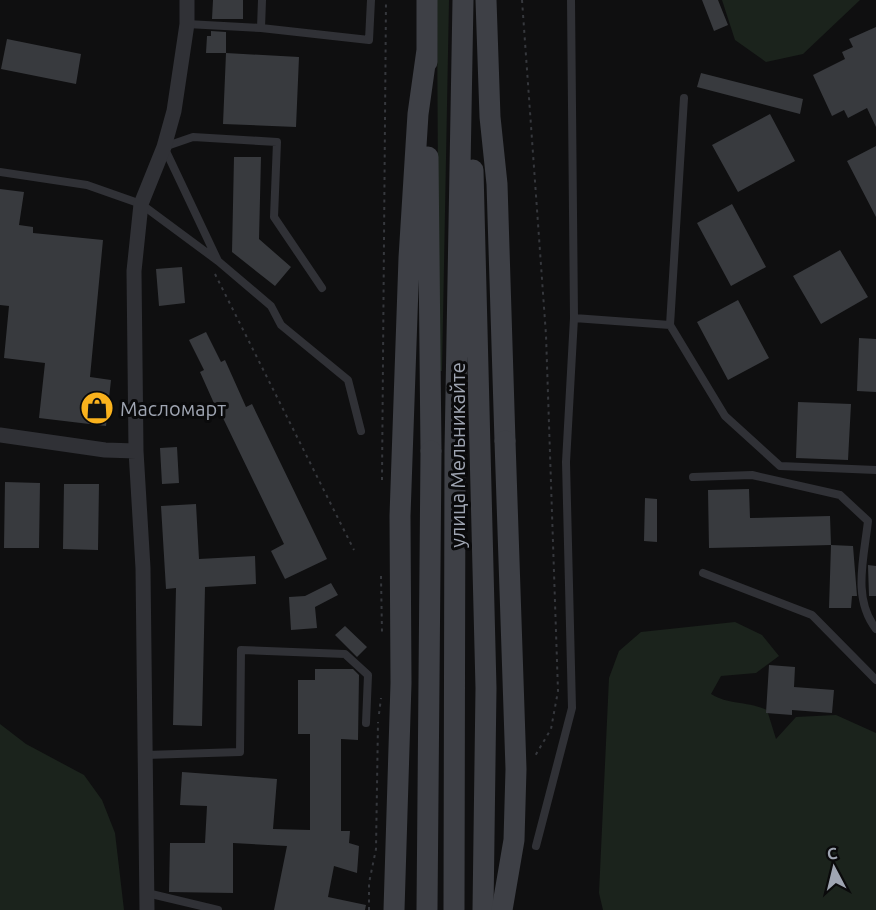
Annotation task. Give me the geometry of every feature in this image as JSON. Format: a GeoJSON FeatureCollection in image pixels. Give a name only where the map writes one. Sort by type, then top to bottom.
{"type":"FeatureCollection","features":[{"type":"Feature","properties":{"kind":"main road","name":"улица Мельникайте"},"geometry":{"type":"LineString","coordinates":[[427,0],[431,451],[427,910]]}},
{"type":"Feature","properties":{"kind":"main road","name":"улица Мельникайте"},"geometry":{"type":"LineString","coordinates":[[454,910],[455,450],[463,0]]}},
{"type":"Feature","properties":{"kind":"main road"},"geometry":{"type":"LineString","coordinates":[[486,0],[490,117],[497,184],[516,769],[514,840],[502,910]]}},
{"type":"Feature","properties":{"kind":"main road"},"geometry":{"type":"LineString","coordinates":[[463,49],[476,208],[486,688],[483,910]]}},
{"type":"Feature","properties":{"kind":"main road"},"geometry":{"type":"LineString","coordinates":[[394,910],[401,683],[400,516],[408,281],[418,114],[427,50]]}},
{"type":"Feature","properties":{"kind":"street"},"geometry":{"type":"LineString","coordinates":[[147,910],[143,568],[136,451],[134,271],[141,204],[164,147],[174,111],[187,24],[187,0]]}},
{"type":"Feature","properties":{"kind":"street"},"geometry":{"type":"LineString","coordinates":[[0,435],[105,450],[136,451]]}},
{"type":"Feature","properties":{"kind":"lane"},"geometry":{"type":"LineString","coordinates":[[261,28],[262,0]]}},
{"type":"Feature","properties":{"kind":"lane"},"geometry":{"type":"LineString","coordinates":[[187,24],[261,28],[369,40],[370,0]]}},
{"type":"Feature","properties":{"kind":"lane"},"geometry":{"type":"LineString","coordinates":[[536,846],[572,708],[566,462],[574,318],[572,0]]}},
{"type":"Feature","properties":{"kind":"lane"},"geometry":{"type":"LineString","coordinates":[[684,98],[670,325],[725,416],[780,466],[876,470]]}},
{"type":"Feature","properties":{"kind":"lane"},"geometry":{"type":"LineString","coordinates":[[218,261],[164,147],[193,137],[277,142],[274,217],[322,288]]}},
{"type":"Feature","properties":{"kind":"lane"},"geometry":{"type":"LineString","coordinates":[[0,172],[87,185],[141,204],[204,253],[218,261],[271,306],[281,325],[348,380],[361,431]]}},
{"type":"Feature","properties":{"kind":"lane"},"geometry":{"type":"LineString","coordinates":[[574,318],[670,325]]}},
{"type":"Feature","properties":{"kind":"lane"},"geometry":{"type":"LineString","coordinates":[[693,477],[752,475],[840,495],[868,521],[861,598],[867,618],[876,629]]}},
{"type":"Feature","properties":{"kind":"lane"},"geometry":{"type":"LineString","coordinates":[[703,573],[812,615],[876,680]]}},
{"type":"Feature","properties":{"kind":"lane"},"geometry":{"type":"LineString","coordinates":[[146,755],[240,752],[241,650],[345,654],[368,675],[366,723]]}},
{"type":"Feature","properties":{"kind":"lane"},"geometry":{"type":"LineString","coordinates":[[147,893],[184,906],[218,910]]}},
{"type":"Feature","properties":{"kind":"path"},"geometry":{"type":"LineString","coordinates":[[382,483],[386,0]]}},
{"type":"Feature","properties":{"kind":"path"},"geometry":{"type":"LineString","coordinates":[[522,0],[546,335],[558,691],[551,729],[534,757]]}},
{"type":"Feature","properties":{"kind":"path"},"geometry":{"type":"LineString","coordinates":[[204,253],[354,550]]}},
{"type":"Feature","properties":{"kind":"path"},"geometry":{"type":"LineString","coordinates":[[381,566],[383,641]]}},
{"type":"Feature","properties":{"kind":"path"},"geometry":{"type":"LineString","coordinates":[[369,910],[369,883],[376,849],[379,714],[383,689]]}},
{"type":"Feature","properties":{"kind":"shaded area"},"geometry":{"type":"Polygon","coordinates":[[[437,0],[449,0],[442,371],[439,371],[437,0]]]}},
{"type":"Feature","properties":{"kind":"shaded area"},"geometry":{"type":"Polygon","coordinates":[[[722,0],[860,0],[803,54],[766,62],[735,40],[722,0]]]}},
{"type":"Feature","properties":{"kind":"shaded area"},"geometry":{"type":"Polygon","coordinates":[[[735,622],[762,635],[779,656],[756,673],[721,676],[711,694],[724,700],[767,710],[776,739],[796,717],[836,715],[876,733],[876,910],[603,910],[599,893],[609,678],[619,651],[641,632],[735,622]]]}},
{"type":"Feature","properties":{"kind":"shaded area"},"geometry":{"type":"Polygon","coordinates":[[[0,724],[26,744],[84,775],[102,800],[115,833],[124,910],[0,910],[0,724]]]}},
{"type":"Feature","properties":{"kind":"building"},"geometry":{"type":"Polygon","coordinates":[[[213,0],[243,0],[243,19],[212,19],[213,0]]]}},
{"type":"Feature","properties":{"kind":"building"},"geometry":{"type":"Polygon","coordinates":[[[702,0],[718,0],[728,25],[714,31],[702,0]]]}},
{"type":"Feature","properties":{"kind":"building"},"geometry":{"type":"Polygon","coordinates":[[[876,27],[876,127],[867,108],[848,118],[844,110],[832,116],[813,75],[845,59],[842,52],[853,47],[849,39],[876,27]]]}},
{"type":"Feature","properties":{"kind":"building"},"geometry":{"type":"Polygon","coordinates":[[[211,31],[226,32],[226,53],[206,53],[207,36],[211,36],[211,31]]]}},
{"type":"Feature","properties":{"kind":"building"},"geometry":{"type":"Polygon","coordinates":[[[7,39],[81,54],[76,84],[1,69],[7,39]]]}},
{"type":"Feature","properties":{"kind":"building"},"geometry":{"type":"Polygon","coordinates":[[[226,53],[299,57],[296,127],[223,124],[226,53]]]}},
{"type":"Feature","properties":{"kind":"building"},"geometry":{"type":"Polygon","coordinates":[[[701,73],[803,99],[800,114],[697,87],[701,73]]]}},
{"type":"Feature","properties":{"kind":"building"},"geometry":{"type":"Polygon","coordinates":[[[770,114],[795,161],[738,192],[712,145],[770,114]]]}},
{"type":"Feature","properties":{"kind":"building"},"geometry":{"type":"Polygon","coordinates":[[[876,146],[876,217],[847,161],[876,146]]]}},
{"type":"Feature","properties":{"kind":"building"},"geometry":{"type":"Polygon","coordinates":[[[234,157],[261,157],[259,239],[291,267],[275,286],[232,252],[234,157]]]}},
{"type":"Feature","properties":{"kind":"building"},"geometry":{"type":"Polygon","coordinates":[[[0,189],[24,192],[19,225],[33,227],[33,233],[103,240],[90,377],[111,380],[106,426],[39,418],[45,363],[4,358],[9,306],[0,305],[0,189]]]}},
{"type":"Feature","properties":{"kind":"building"},"geometry":{"type":"Polygon","coordinates":[[[732,204],[766,267],[731,286],[697,223],[732,204]]]}},
{"type":"Feature","properties":{"kind":"building"},"geometry":{"type":"Polygon","coordinates":[[[840,250],[868,297],[821,324],[793,276],[840,250]]]}},
{"type":"Feature","properties":{"kind":"building"},"geometry":{"type":"Polygon","coordinates":[[[182,267],[185,303],[159,306],[156,269],[182,267]]]}},
{"type":"Feature","properties":{"kind":"building"},"geometry":{"type":"Polygon","coordinates":[[[738,300],[769,358],[728,380],[697,322],[738,300]]]}},
{"type":"Feature","properties":{"kind":"building"},"geometry":{"type":"Polygon","coordinates":[[[206,332],[221,362],[225,360],[246,407],[252,404],[327,559],[285,579],[271,551],[284,544],[223,418],[221,419],[200,372],[204,370],[189,340],[206,332]]]}},
{"type":"Feature","properties":{"kind":"building"},"geometry":{"type":"Polygon","coordinates":[[[859,338],[876,339],[876,392],[857,391],[859,338]]]}},
{"type":"Feature","properties":{"kind":"building"},"geometry":{"type":"Polygon","coordinates":[[[798,402],[851,404],[848,460],[796,458],[798,402]]]}},
{"type":"Feature","properties":{"kind":"building"},"geometry":{"type":"Polygon","coordinates":[[[177,447],[179,483],[162,484],[160,448],[177,447]]]}},
{"type":"Feature","properties":{"kind":"building"},"geometry":{"type":"Polygon","coordinates":[[[5,482],[40,483],[39,548],[4,548],[5,482]]]}},
{"type":"Feature","properties":{"kind":"building"},"geometry":{"type":"Polygon","coordinates":[[[64,484],[99,484],[98,550],[63,549],[64,484]]]}},
{"type":"Feature","properties":{"kind":"building"},"geometry":{"type":"Polygon","coordinates":[[[749,489],[750,518],[830,516],[831,545],[709,548],[708,490],[749,489]]]}},
{"type":"Feature","properties":{"kind":"building"},"geometry":{"type":"Polygon","coordinates":[[[645,498],[657,499],[657,542],[644,541],[645,498]]]}},
{"type":"Feature","properties":{"kind":"building"},"geometry":{"type":"Polygon","coordinates":[[[196,504],[199,559],[255,556],[256,584],[205,587],[202,726],[173,725],[176,588],[166,589],[161,506],[196,504]]]}},
{"type":"Feature","properties":{"kind":"building"},"geometry":{"type":"Polygon","coordinates":[[[831,545],[853,546],[857,596],[852,596],[851,608],[829,608],[831,545]]]}},
{"type":"Feature","properties":{"kind":"building"},"geometry":{"type":"Polygon","coordinates":[[[868,565],[876,566],[876,596],[869,596],[868,565]]]}},
{"type":"Feature","properties":{"kind":"building"},"geometry":{"type":"Polygon","coordinates":[[[331,583],[338,595],[315,607],[317,628],[291,630],[289,597],[305,596],[331,583]]]}},
{"type":"Feature","properties":{"kind":"building"},"geometry":{"type":"Polygon","coordinates":[[[345,626],[367,647],[357,657],[335,635],[345,626]]]}},
{"type":"Feature","properties":{"kind":"building"},"geometry":{"type":"Polygon","coordinates":[[[769,665],[795,667],[794,687],[834,690],[832,713],[792,710],[792,715],[766,713],[769,665]]]}},
{"type":"Feature","properties":{"kind":"building"},"geometry":{"type":"Polygon","coordinates":[[[315,669],[353,669],[359,675],[358,740],[341,739],[341,831],[350,831],[349,843],[359,846],[357,873],[334,866],[328,897],[366,905],[365,910],[274,910],[287,846],[233,843],[233,893],[169,892],[170,843],[205,843],[207,806],[180,805],[182,772],[277,779],[273,829],[310,830],[310,734],[298,734],[298,680],[315,680],[315,669]]]}},
{"type":"Feature","properties":{"kind":"place","name":"Масломарт"},"geometry":{"type":"Point","coordinates":[97,408]}}]}
